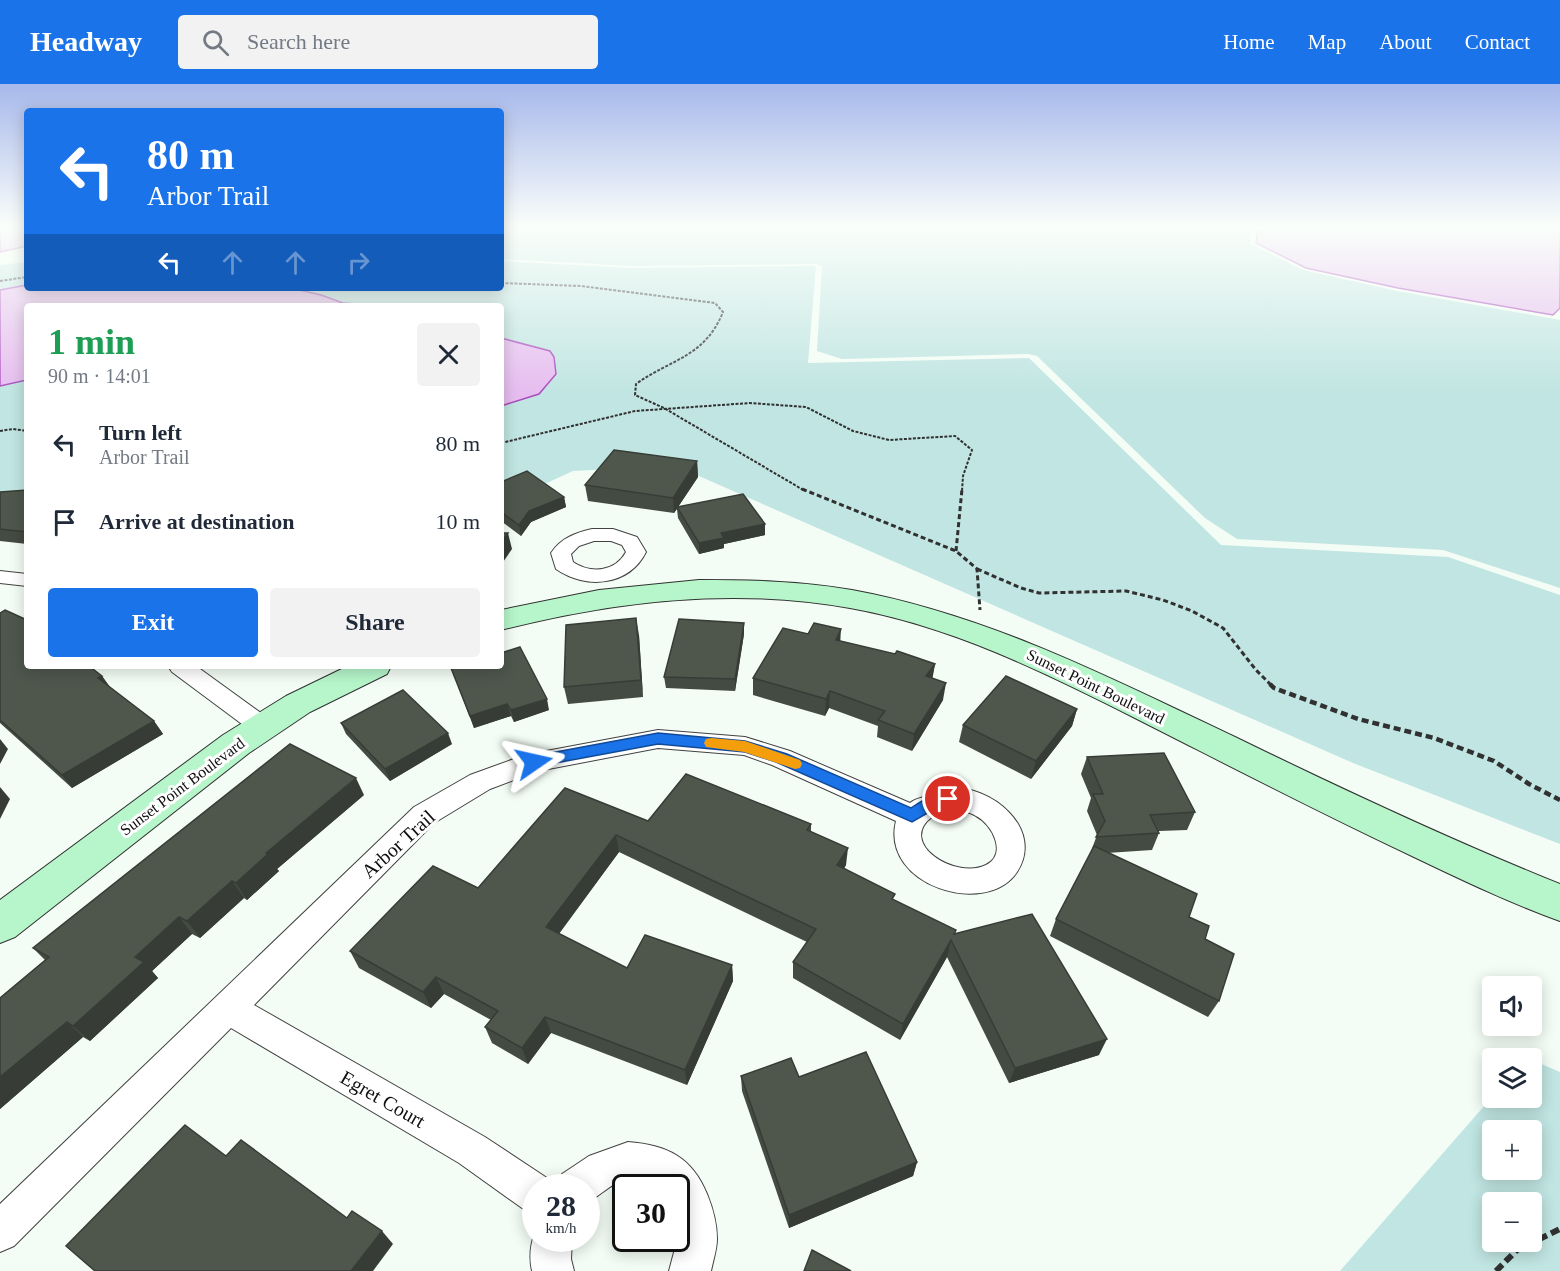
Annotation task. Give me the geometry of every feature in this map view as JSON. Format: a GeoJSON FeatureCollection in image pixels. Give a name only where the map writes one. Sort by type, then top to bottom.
{"type":"FeatureCollection","features":[{"type":"Feature","properties":{"kind":"street"},"geometry":{"type":"LineString","coordinates":[[0,577],[24,580]]}},
{"type":"Feature","properties":{"kind":"street","name":"Sunset Point Boulevard"},"geometry":{"type":"LineString","coordinates":[[504,619],[543,608],[600,587],[774,590],[835,597],[897,609],[1007,644],[1472,867],[1560,903]]}},
{"type":"Feature","properties":{"kind":"street"},"geometry":{"type":"LineString","coordinates":[[184,669],[263,727]]}},
{"type":"Feature","properties":{"kind":"street","name":"Sunset Point Boulevard"},"geometry":{"type":"LineString","coordinates":[[0,924],[201,770],[263,727],[298,704],[369,669]]}},
{"type":"Feature","properties":{"kind":"street","name":"Arbor Trail"},"geometry":{"type":"LineString","coordinates":[[0,1232],[424,815],[480,782],[534,762],[658,739],[745,746],[781,758],[912,816]]}},
{"type":"Feature","properties":{"kind":"street","name":"Egret Court"},"geometry":{"type":"LineString","coordinates":[[228,1008],[472,1150],[522,1184]]}},
{"type":"Feature","properties":{"kind":"street"},"geometry":{"type":"LineString","coordinates":[[591,1174],[611,1164],[632,1160],[652,1163],[670,1172],[685,1187],[695,1207],[699,1230],[696,1255],[690,1271]]}},
{"type":"Feature","properties":{"kind":"street"},"geometry":{"type":"LineString","coordinates":[[551,1252],[553,1271]]}},
{"type":"Feature","properties":{"kind":"path"},"geometry":{"type":"LineString","coordinates":[[511,283],[581,286],[715,303],[723,312],[718,327],[684,358],[648,375],[636,384],[635,395],[664,408],[812,495],[956,551],[977,569],[1021,588],[1040,593],[1126,591],[1163,600],[1192,611],[1223,628],[1256,670],[1274,688],[1358,719],[1444,742],[1494,761],[1529,784],[1560,800]]}},
{"type":"Feature","properties":{"kind":"path"},"geometry":{"type":"LineString","coordinates":[[504,442],[624,413],[664,408],[750,403],[806,407],[853,431],[889,440],[955,436],[972,450],[963,476],[956,551]]}},
{"type":"Feature","properties":{"kind":"path"},"geometry":{"type":"LineString","coordinates":[[0,431],[24,431]]}},
{"type":"Feature","properties":{"kind":"path"},"geometry":{"type":"LineString","coordinates":[[977,569],[982,635]]}},
{"type":"Feature","properties":{"kind":"path"},"geometry":{"type":"LineString","coordinates":[[1496,1271],[1517,1250],[1560,1229]]}},
{"type":"Feature","properties":{"kind":"shaded area"},"geometry":{"type":"Polygon","coordinates":[[[0,283],[24,283],[24,291],[504,291],[504,283],[815,283],[808,363],[1029,358],[1221,545],[1448,557],[1560,595],[1560,844],[1353,763],[676,466],[573,471],[504,503],[504,303],[24,303],[24,505],[0,509],[0,283]]]}},
{"type":"Feature","properties":{"kind":"shaded area"},"geometry":{"type":"Polygon","coordinates":[[[821,283],[1363,283],[1560,320],[1560,588],[1443,550],[1237,539],[1205,518],[1037,356],[1028,354],[842,359],[817,351],[821,283]]]}},
{"type":"Feature","properties":{"kind":"shaded area"},"geometry":{"type":"Polygon","coordinates":[[[1377,283],[1560,283],[1560,308],[1553,315],[1377,283]]]}},
{"type":"Feature","properties":{"kind":"shaded area"},"geometry":{"type":"Polygon","coordinates":[[[24,286],[24,291],[304,291],[343,303],[24,303],[24,381],[0,386],[0,290],[24,286]]]}},
{"type":"Feature","properties":{"kind":"shaded area"},"geometry":{"type":"Polygon","coordinates":[[[504,339],[550,351],[554,357],[556,374],[539,394],[504,405],[504,339]]]}},
{"type":"Feature","properties":{"kind":"shaded area"},"geometry":{"type":"Polygon","coordinates":[[[1542,1064],[1560,1072],[1560,1271],[1340,1271],[1482,1108],[1542,1108],[1542,1064]]]}},
{"type":"Feature","properties":{"kind":"building"},"geometry":{"type":"Polygon","coordinates":[[[614,450],[697,461],[673,498],[585,485],[614,450]]]}},
{"type":"Feature","properties":{"kind":"building"},"geometry":{"type":"Polygon","coordinates":[[[527,471],[564,497],[529,511],[519,525],[504,514],[504,481],[527,471]]]}},
{"type":"Feature","properties":{"kind":"building"},"geometry":{"type":"Polygon","coordinates":[[[24,490],[24,532],[0,529],[0,492],[24,490]]]}},
{"type":"Feature","properties":{"kind":"building"},"geometry":{"type":"Polygon","coordinates":[[[743,494],[765,524],[721,533],[724,538],[699,543],[677,507],[743,494]]]}},
{"type":"Feature","properties":{"kind":"building"},"geometry":{"type":"Polygon","coordinates":[[[5,610],[24,619],[24,669],[93,669],[102,676],[98,678],[154,721],[62,775],[0,720],[0,613],[5,610]]]}},
{"type":"Feature","properties":{"kind":"building"},"geometry":{"type":"Polygon","coordinates":[[[636,618],[641,680],[564,687],[566,625],[636,618]]]}},
{"type":"Feature","properties":{"kind":"building"},"geometry":{"type":"Polygon","coordinates":[[[679,619],[744,623],[735,679],[664,677],[679,619]]]}},
{"type":"Feature","properties":{"kind":"building"},"geometry":{"type":"Polygon","coordinates":[[[814,623],[841,629],[836,640],[895,654],[897,651],[935,664],[926,676],[946,683],[914,734],[878,720],[885,711],[830,691],[826,699],[753,678],[783,628],[808,634],[814,623]]]}},
{"type":"Feature","properties":{"kind":"building"},"geometry":{"type":"Polygon","coordinates":[[[520,647],[547,699],[511,710],[507,704],[470,716],[451,669],[504,669],[504,652],[520,647]]]}},
{"type":"Feature","properties":{"kind":"building"},"geometry":{"type":"Polygon","coordinates":[[[1006,676],[1077,709],[1036,761],[963,725],[1006,676]]]}},
{"type":"Feature","properties":{"kind":"building"},"geometry":{"type":"Polygon","coordinates":[[[403,690],[448,733],[385,769],[341,723],[403,690]]]}},
{"type":"Feature","properties":{"kind":"building"},"geometry":{"type":"Polygon","coordinates":[[[290,744],[356,778],[266,853],[268,854],[236,883],[232,881],[187,921],[179,917],[135,957],[144,962],[73,1026],[67,1022],[0,1077],[0,998],[49,957],[33,948],[290,744]]]}},
{"type":"Feature","properties":{"kind":"building"},"geometry":{"type":"Polygon","coordinates":[[[1164,753],[1195,812],[1150,815],[1159,833],[1096,837],[1105,821],[1093,794],[1103,794],[1087,757],[1164,753]]]}},
{"type":"Feature","properties":{"kind":"building"},"geometry":{"type":"Polygon","coordinates":[[[686,774],[811,824],[807,830],[848,848],[837,865],[895,894],[892,899],[956,930],[954,934],[1032,914],[1107,1039],[1015,1068],[951,940],[903,1024],[793,962],[816,929],[616,835],[546,927],[627,968],[645,935],[732,965],[685,1070],[545,1017],[522,1048],[485,1027],[498,1011],[436,977],[423,992],[350,951],[433,866],[478,888],[565,788],[648,821],[686,774]]]}},
{"type":"Feature","properties":{"kind":"building"},"geometry":{"type":"Polygon","coordinates":[[[1094,846],[1197,894],[1189,917],[1209,926],[1205,939],[1234,954],[1219,1001],[1056,919],[1094,846]]]}},
{"type":"Feature","properties":{"kind":"building"},"geometry":{"type":"Polygon","coordinates":[[[866,1052],[917,1162],[789,1215],[741,1076],[791,1058],[799,1077],[866,1052]]]}},
{"type":"Feature","properties":{"kind":"building"},"geometry":{"type":"Polygon","coordinates":[[[185,1125],[226,1156],[241,1140],[347,1218],[352,1211],[382,1231],[351,1271],[95,1271],[66,1246],[185,1125]]]}},
{"type":"Feature","properties":{"kind":"building"},"geometry":{"type":"Polygon","coordinates":[[[812,1250],[851,1271],[804,1271],[812,1250]]]}},
{"type":"Feature","properties":{"kind":"slow traffic"},"geometry":{"type":"LineString","coordinates":[[711,743],[745,746],[795,764]]}},
{"type":"Feature","properties":{"kind":"route"},"geometry":{"type":"LineString","coordinates":[[534,762],[658,739],[745,746],[781,758],[912,816],[922,807],[934,801],[948,799]]}}]}
